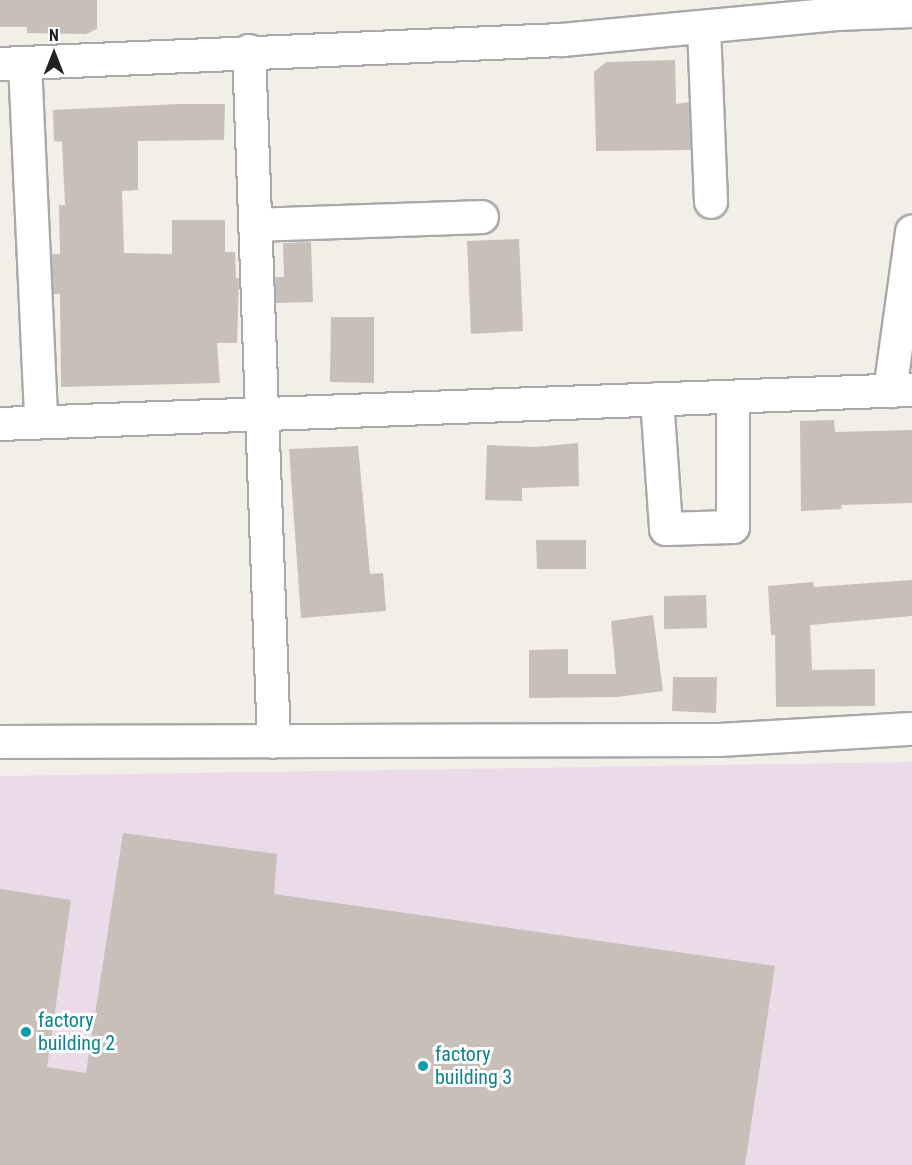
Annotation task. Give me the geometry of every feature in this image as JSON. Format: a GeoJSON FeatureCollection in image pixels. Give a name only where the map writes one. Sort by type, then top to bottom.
{"type":"FeatureCollection","features":[{"type":"Feature","properties":{"kind":"street"},"geometry":{"type":"LineString","coordinates":[[41,422],[13,63],[249,51],[562,40],[704,27],[837,7],[912,11]]}},
{"type":"Feature","properties":{"kind":"street"},"geometry":{"type":"LineString","coordinates":[[704,27],[711,202]]}},
{"type":"Feature","properties":{"kind":"street"},"geometry":{"type":"LineString","coordinates":[[249,51],[274,742]]}},
{"type":"Feature","properties":{"kind":"street"},"geometry":{"type":"LineString","coordinates":[[255,225],[482,217]]}},
{"type":"Feature","properties":{"kind":"street"},"geometry":{"type":"LineString","coordinates":[[0,424],[901,390],[912,239]]}},
{"type":"Feature","properties":{"kind":"street"},"geometry":{"type":"LineString","coordinates":[[657,399],[666,529],[733,527],[733,397]]}},
{"type":"Feature","properties":{"kind":"street"},"geometry":{"type":"LineString","coordinates":[[0,742],[718,740],[912,729]]}},
{"type":"Feature","properties":{"kind":"shaded area"},"geometry":{"type":"Polygon","coordinates":[[[912,762],[912,1165],[0,1165],[0,776],[912,762]]]}},
{"type":"Feature","properties":{"kind":"building"},"geometry":{"type":"Polygon","coordinates":[[[0,0],[97,0],[97,29],[86,34],[27,33],[27,27],[0,27],[0,0]]]}},
{"type":"Feature","properties":{"kind":"building"},"geometry":{"type":"Polygon","coordinates":[[[675,60],[676,104],[689,102],[691,150],[596,151],[594,72],[606,62],[675,60]]]}},
{"type":"Feature","properties":{"kind":"building"},"geometry":{"type":"Polygon","coordinates":[[[225,104],[224,140],[138,141],[138,190],[122,191],[124,253],[172,254],[172,220],[225,220],[225,252],[235,252],[236,278],[239,278],[237,343],[217,343],[220,383],[61,387],[60,294],[53,294],[52,254],[60,254],[59,205],[65,205],[62,142],[54,141],[53,110],[225,104]]]}},
{"type":"Feature","properties":{"kind":"building"},"geometry":{"type":"Polygon","coordinates":[[[519,239],[523,331],[471,334],[467,241],[519,239]]]}},
{"type":"Feature","properties":{"kind":"building"},"geometry":{"type":"Polygon","coordinates":[[[311,242],[313,302],[276,303],[275,277],[284,277],[283,243],[311,242]]]}},
{"type":"Feature","properties":{"kind":"building"},"geometry":{"type":"Polygon","coordinates":[[[331,317],[374,317],[374,383],[330,382],[331,317]]]}},
{"type":"Feature","properties":{"kind":"building"},"geometry":{"type":"Polygon","coordinates":[[[834,420],[835,432],[912,430],[912,503],[841,505],[842,509],[801,511],[800,421],[834,420]]]}},
{"type":"Feature","properties":{"kind":"building"},"geometry":{"type":"Polygon","coordinates":[[[578,443],[579,486],[522,488],[522,501],[485,500],[487,445],[536,447],[578,443]]]}},
{"type":"Feature","properties":{"kind":"building"},"geometry":{"type":"Polygon","coordinates":[[[358,446],[370,574],[383,573],[386,611],[301,618],[289,449],[358,446]]]}},
{"type":"Feature","properties":{"kind":"building"},"geometry":{"type":"Polygon","coordinates":[[[536,540],[586,540],[586,569],[537,569],[536,540]]]}},
{"type":"Feature","properties":{"kind":"building"},"geometry":{"type":"Polygon","coordinates":[[[912,580],[912,616],[810,625],[812,670],[875,669],[875,706],[776,707],[775,635],[771,635],[768,586],[813,582],[814,587],[912,580]]]}},
{"type":"Feature","properties":{"kind":"building"},"geometry":{"type":"Polygon","coordinates":[[[706,595],[707,628],[664,629],[664,596],[706,595]]]}},
{"type":"Feature","properties":{"kind":"building"},"geometry":{"type":"Polygon","coordinates":[[[653,615],[663,691],[617,697],[529,698],[529,650],[568,649],[568,674],[616,674],[611,621],[653,615]]]}},
{"type":"Feature","properties":{"kind":"building"},"geometry":{"type":"Polygon","coordinates":[[[673,677],[717,677],[716,713],[672,711],[673,677]]]}},
{"type":"Feature","properties":{"kind":"building","name":"factory building 3"},"geometry":{"type":"Polygon","coordinates":[[[123,833],[277,854],[274,894],[775,966],[745,1165],[0,1165],[0,889],[71,900],[47,1067],[86,1073],[123,833]]]}},
{"type":"Feature","properties":{"kind":"place","name":"factory building 2"},"geometry":{"type":"Point","coordinates":[26,1032]}},
{"type":"Feature","properties":{"kind":"place","name":"factory building 3"},"geometry":{"type":"Point","coordinates":[423,1066]}}]}
